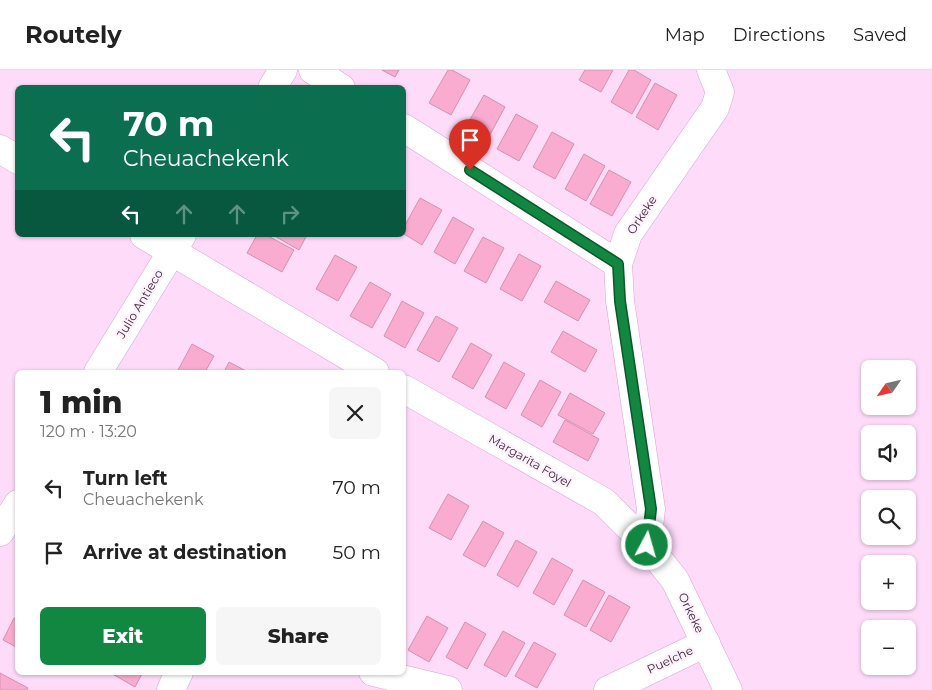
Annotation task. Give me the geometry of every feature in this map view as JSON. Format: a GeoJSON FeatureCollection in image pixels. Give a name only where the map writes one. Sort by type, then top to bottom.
{"type":"FeatureCollection","features":[{"type":"Feature","properties":{"kind":"street"},"geometry":{"type":"LineString","coordinates":[[274,85],[283,70]]}},
{"type":"Feature","properties":{"kind":"street"},"geometry":{"type":"LineString","coordinates":[[313,70],[336,85]]}},
{"type":"Feature","properties":{"kind":"street","name":"Orkeke"},"geometry":{"type":"LineString","coordinates":[[716,81],[715,108],[628,234],[618,264],[620,301],[651,509],[647,545],[675,580],[728,690]]}},
{"type":"Feature","properties":{"kind":"street"},"geometry":{"type":"LineString","coordinates":[[406,129],[618,264]]}},
{"type":"Feature","properties":{"kind":"street"},"geometry":{"type":"LineString","coordinates":[[0,150],[15,158]]}},
{"type":"Feature","properties":{"kind":"street"},"geometry":{"type":"LineString","coordinates":[[152,237],[177,243],[367,370]]}},
{"type":"Feature","properties":{"kind":"street","name":"Julio Antieco"},"geometry":{"type":"LineString","coordinates":[[99,370],[177,243]]}},
{"type":"Feature","properties":{"kind":"street","name":"Margarita Foyel"},"geometry":{"type":"LineString","coordinates":[[406,390],[604,502],[647,545]]}},
{"type":"Feature","properties":{"kind":"street"},"geometry":{"type":"LineString","coordinates":[[0,532],[15,509]]}},
{"type":"Feature","properties":{"kind":"street","name":"Puelche"},"geometry":{"type":"LineString","coordinates":[[608,690],[706,643]]}},
{"type":"Feature","properties":{"kind":"street"},"geometry":{"type":"LineString","coordinates":[[171,690],[178,675]]}},
{"type":"Feature","properties":{"kind":"street"},"geometry":{"type":"LineString","coordinates":[[386,675],[448,690]]}},
{"type":"Feature","properties":{"kind":"building"},"geometry":{"type":"Polygon","coordinates":[[[382,70],[399,70],[395,77],[382,70]]]}},
{"type":"Feature","properties":{"kind":"building"},"geometry":{"type":"Polygon","coordinates":[[[448,70],[452,70],[470,80],[451,115],[429,103],[448,70]]]}},
{"type":"Feature","properties":{"kind":"building"},"geometry":{"type":"Polygon","coordinates":[[[585,70],[613,70],[601,92],[579,80],[585,70]]]}},
{"type":"Feature","properties":{"kind":"building"},"geometry":{"type":"Polygon","coordinates":[[[629,70],[634,70],[651,80],[632,114],[611,102],[629,70]]]}},
{"type":"Feature","properties":{"kind":"building"},"geometry":{"type":"Polygon","coordinates":[[[655,83],[677,95],[658,130],[636,117],[655,83]]]}},
{"type":"Feature","properties":{"kind":"building"},"geometry":{"type":"Polygon","coordinates":[[[484,95],[505,107],[486,142],[464,130],[484,95]]]}},
{"type":"Feature","properties":{"kind":"building"},"geometry":{"type":"Polygon","coordinates":[[[516,114],[538,126],[519,161],[497,149],[516,114]]]}},
{"type":"Feature","properties":{"kind":"building"},"geometry":{"type":"Polygon","coordinates":[[[552,132],[574,144],[555,179],[533,167],[552,132]]]}},
{"type":"Feature","properties":{"kind":"building"},"geometry":{"type":"Polygon","coordinates":[[[584,154],[605,166],[586,201],[565,189],[584,154]]]}},
{"type":"Feature","properties":{"kind":"building"},"geometry":{"type":"Polygon","coordinates":[[[609,170],[631,182],[612,216],[590,204],[609,170]]]}},
{"type":"Feature","properties":{"kind":"building"},"geometry":{"type":"Polygon","coordinates":[[[420,198],[442,210],[422,245],[406,235],[406,223],[420,198]]]}},
{"type":"Feature","properties":{"kind":"building"},"geometry":{"type":"Polygon","coordinates":[[[453,217],[474,229],[455,264],[434,252],[453,217]]]}},
{"type":"Feature","properties":{"kind":"building"},"geometry":{"type":"Polygon","coordinates":[[[256,237],[270,237],[294,250],[282,272],[247,253],[256,237]]]}},
{"type":"Feature","properties":{"kind":"building"},"geometry":{"type":"Polygon","coordinates":[[[276,237],[306,237],[299,250],[276,237]]]}},
{"type":"Feature","properties":{"kind":"building"},"geometry":{"type":"Polygon","coordinates":[[[483,237],[504,248],[486,283],[464,271],[483,237]]]}},
{"type":"Feature","properties":{"kind":"building"},"geometry":{"type":"Polygon","coordinates":[[[519,254],[541,266],[522,301],[500,289],[519,254]]]}},
{"type":"Feature","properties":{"kind":"building"},"geometry":{"type":"Polygon","coordinates":[[[335,255],[357,267],[338,301],[316,289],[335,255]]]}},
{"type":"Feature","properties":{"kind":"building"},"geometry":{"type":"Polygon","coordinates":[[[556,281],[590,300],[578,321],[544,302],[556,281]]]}},
{"type":"Feature","properties":{"kind":"building"},"geometry":{"type":"Polygon","coordinates":[[[370,282],[391,294],[372,328],[350,316],[370,282]]]}},
{"type":"Feature","properties":{"kind":"building"},"geometry":{"type":"Polygon","coordinates":[[[402,301],[424,313],[405,348],[384,336],[402,301]]]}},
{"type":"Feature","properties":{"kind":"building"},"geometry":{"type":"Polygon","coordinates":[[[436,316],[458,328],[439,362],[417,350],[436,316]]]}},
{"type":"Feature","properties":{"kind":"building"},"geometry":{"type":"Polygon","coordinates":[[[563,331],[597,350],[585,372],[551,352],[563,331]]]}},
{"type":"Feature","properties":{"kind":"building"},"geometry":{"type":"Polygon","coordinates":[[[471,343],[492,355],[473,389],[452,377],[471,343]]]}},
{"type":"Feature","properties":{"kind":"building"},"geometry":{"type":"Polygon","coordinates":[[[192,344],[214,356],[206,370],[178,370],[192,344]]]}},
{"type":"Feature","properties":{"kind":"building"},"geometry":{"type":"Polygon","coordinates":[[[229,362],[244,370],[225,370],[229,362]]]}},
{"type":"Feature","properties":{"kind":"building"},"geometry":{"type":"Polygon","coordinates":[[[504,362],[525,374],[506,409],[485,397],[504,362]]]}},
{"type":"Feature","properties":{"kind":"building"},"geometry":{"type":"Polygon","coordinates":[[[540,380],[561,392],[542,427],[521,415],[540,380]]]}},
{"type":"Feature","properties":{"kind":"building"},"geometry":{"type":"Polygon","coordinates":[[[570,393],[605,413],[593,434],[558,415],[570,393]]]}},
{"type":"Feature","properties":{"kind":"building"},"geometry":{"type":"Polygon","coordinates":[[[565,420],[599,439],[588,461],[553,442],[565,420]]]}},
{"type":"Feature","properties":{"kind":"building"},"geometry":{"type":"Polygon","coordinates":[[[448,494],[469,506],[451,540],[429,528],[448,494]]]}},
{"type":"Feature","properties":{"kind":"building"},"geometry":{"type":"Polygon","coordinates":[[[483,521],[504,533],[485,567],[463,555],[483,521]]]}},
{"type":"Feature","properties":{"kind":"building"},"geometry":{"type":"Polygon","coordinates":[[[516,540],[537,552],[518,587],[497,575],[516,540]]]}},
{"type":"Feature","properties":{"kind":"building"},"geometry":{"type":"Polygon","coordinates":[[[552,558],[573,570],[554,605],[533,593],[552,558]]]}},
{"type":"Feature","properties":{"kind":"building"},"geometry":{"type":"Polygon","coordinates":[[[583,580],[605,592],[586,627],[564,615],[583,580]]]}},
{"type":"Feature","properties":{"kind":"building"},"geometry":{"type":"Polygon","coordinates":[[[609,595],[630,607],[611,642],[590,630],[609,595]]]}},
{"type":"Feature","properties":{"kind":"building"},"geometry":{"type":"Polygon","coordinates":[[[427,616],[448,628],[429,662],[408,650],[427,616]]]}},
{"type":"Feature","properties":{"kind":"building"},"geometry":{"type":"Polygon","coordinates":[[[14,618],[15,618],[15,646],[3,640],[14,618]]]}},
{"type":"Feature","properties":{"kind":"building"},"geometry":{"type":"Polygon","coordinates":[[[465,622],[486,634],[467,669],[446,657],[465,622]]]}},
{"type":"Feature","properties":{"kind":"building"},"geometry":{"type":"Polygon","coordinates":[[[503,631],[525,643],[506,677],[484,665],[503,631]]]}},
{"type":"Feature","properties":{"kind":"building"},"geometry":{"type":"Polygon","coordinates":[[[534,642],[556,654],[537,688],[515,676],[534,642]]]}},
{"type":"Feature","properties":{"kind":"building"},"geometry":{"type":"Polygon","coordinates":[[[0,673],[28,688],[27,690],[0,690],[0,673]]]}},
{"type":"Feature","properties":{"kind":"building"},"geometry":{"type":"Polygon","coordinates":[[[114,675],[141,675],[135,687],[114,675]]]}},
{"type":"Feature","properties":{"kind":"route"},"geometry":{"type":"LineString","coordinates":[[470,170],[618,264],[620,301],[651,509],[647,545]]}}]}
